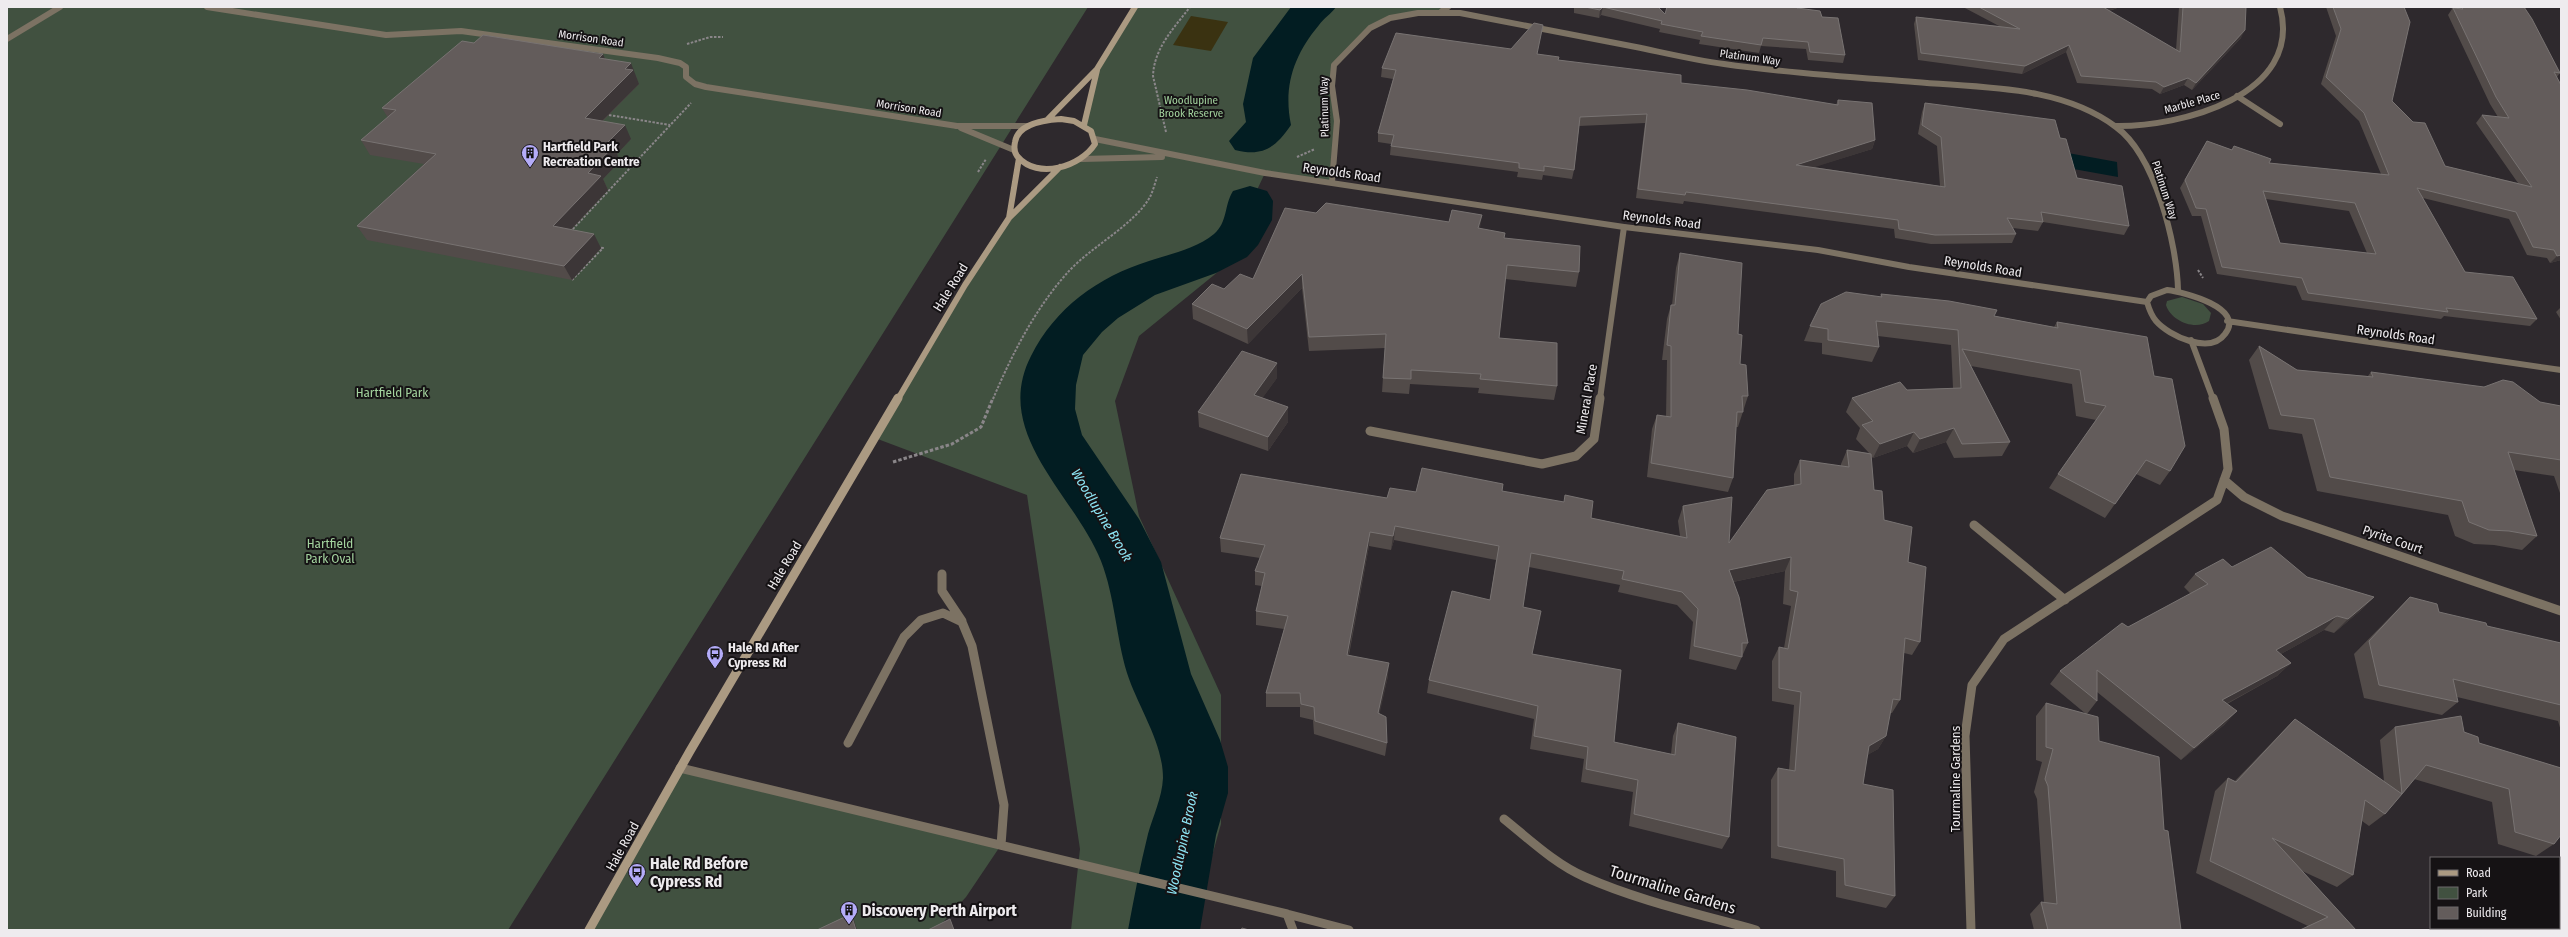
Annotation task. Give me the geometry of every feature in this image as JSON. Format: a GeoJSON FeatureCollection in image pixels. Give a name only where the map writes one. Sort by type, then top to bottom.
{"type":"FeatureCollection","features":[{"type":"Feature","properties":{"kind":"main road"},"geometry":{"type":"LineString","coordinates":[[1047,120],[1097,69],[1135,7]]}},
{"type":"Feature","properties":{"kind":"main road"},"geometry":{"type":"LineString","coordinates":[[1084,125],[1097,69]]}},
{"type":"Feature","properties":{"kind":"main road"},"geometry":{"type":"LineString","coordinates":[[1047,120],[1074,121],[1084,125],[1092,131],[1094,139],[1092,149],[1082,159],[1060,167],[1036,166],[1019,158],[1014,150],[1014,142],[1019,133],[1028,126],[1047,120]]}},
{"type":"Feature","properties":{"kind":"main road","name":"Hale Road"},"geometry":{"type":"LineString","coordinates":[[1009,218],[1019,158]]}},
{"type":"Feature","properties":{"kind":"main road","name":"Hale Road"},"geometry":{"type":"LineString","coordinates":[[589,930],[680,768],[965,285],[1009,218],[1060,167]]}},
{"type":"Feature","properties":{"kind":"street"},"geometry":{"type":"LineString","coordinates":[[7,40],[60,7]]}},
{"type":"Feature","properties":{"kind":"street","name":"Morrison Road"},"geometry":{"type":"LineString","coordinates":[[207,7],[386,35],[461,31],[658,58],[680,63],[686,67],[686,77],[690,81],[706,87],[957,126],[1028,126]]}},
{"type":"Feature","properties":{"kind":"street"},"geometry":{"type":"LineString","coordinates":[[1442,11],[1448,7]]}},
{"type":"Feature","properties":{"kind":"street","name":"Marble Place"},"geometry":{"type":"LineString","coordinates":[[2114,126],[2147,125],[2195,113],[2228,102],[2260,80],[2277,57],[2284,30],[2280,7]]}},
{"type":"Feature","properties":{"kind":"street","name":"Platinum Way"},"geometry":{"type":"LineString","coordinates":[[1332,182],[1337,121],[1332,86],[1334,65],[1370,28],[1390,18],[1459,10],[1729,65],[1776,71],[2022,91],[2056,98],[2093,112],[2122,131],[2141,152],[2152,175],[2178,266],[2178,290]]}},
{"type":"Feature","properties":{"kind":"street"},"geometry":{"type":"LineString","coordinates":[[2237,96],[2280,124]]}},
{"type":"Feature","properties":{"kind":"street","name":"Morrison Road"},"geometry":{"type":"LineString","coordinates":[[957,126],[1014,150]]}},
{"type":"Feature","properties":{"kind":"street","name":"Reynolds Road"},"geometry":{"type":"LineString","coordinates":[[1094,139],[1170,156],[1332,182],[1624,227],[1818,250],[1909,267],[2147,302]]}},
{"type":"Feature","properties":{"kind":"street","name":"Reynolds Road"},"geometry":{"type":"LineString","coordinates":[[1082,159],[1170,156]]}},
{"type":"Feature","properties":{"kind":"street","name":"Mineral Place"},"geometry":{"type":"LineString","coordinates":[[1370,432],[1542,464],[1576,456],[1594,439],[1624,227]]}},
{"type":"Feature","properties":{"kind":"street"},"geometry":{"type":"LineString","coordinates":[[2178,290],[2197,295],[2214,304],[2227,321],[2228,329],[2224,335],[2216,340],[2191,340],[2179,337],[2157,324],[2150,317],[2147,302],[2151,296],[2158,292],[2178,290]]}},
{"type":"Feature","properties":{"kind":"street","name":"Reynolds Road"},"geometry":{"type":"LineString","coordinates":[[2227,321],[2561,370]]}},
{"type":"Feature","properties":{"kind":"street","name":"Tourmaline Gardens"},"geometry":{"type":"LineString","coordinates":[[1971,930],[1965,736],[1972,685],[2004,639],[2217,500],[2228,469],[2224,429],[2191,340]]}},
{"type":"Feature","properties":{"kind":"street","name":"Pyrite Court"},"geometry":{"type":"LineString","coordinates":[[2224,480],[2244,497],[2282,516],[2561,611]]}},
{"type":"Feature","properties":{"kind":"street"},"geometry":{"type":"LineString","coordinates":[[1974,525],[2065,600]]}},
{"type":"Feature","properties":{"kind":"street"},"geometry":{"type":"LineString","coordinates":[[942,574],[942,591],[962,622],[972,646],[1004,805],[1001,845]]}},
{"type":"Feature","properties":{"kind":"street"},"geometry":{"type":"LineString","coordinates":[[848,743],[904,637],[921,620],[943,613],[962,622]]}},
{"type":"Feature","properties":{"kind":"street"},"geometry":{"type":"LineString","coordinates":[[680,768],[1210,895],[1349,930]]}},
{"type":"Feature","properties":{"kind":"street","name":"Tourmaline Gardens"},"geometry":{"type":"LineString","coordinates":[[1504,819],[1548,854],[1584,877],[1650,902],[1756,930]]}},
{"type":"Feature","properties":{"kind":"street"},"geometry":{"type":"LineString","coordinates":[[1287,914],[1293,930]]}},
{"type":"Feature","properties":{"kind":"path"},"geometry":{"type":"LineString","coordinates":[[892,462],[952,444],[982,427],[1007,366],[1031,323],[1068,272],[1091,250],[1133,218],[1150,197],[1170,156],[1170,144],[1162,121],[1159,95],[1153,76],[1154,68],[1156,59],[1169,33],[1190,7]]}},
{"type":"Feature","properties":{"kind":"path"},"geometry":{"type":"LineString","coordinates":[[568,235],[706,87]]}},
{"type":"Feature","properties":{"kind":"path"},"geometry":{"type":"LineString","coordinates":[[609,115],[670,125]]}},
{"type":"Feature","properties":{"kind":"path"},"geometry":{"type":"LineString","coordinates":[[978,172],[987,159]]}},
{"type":"Feature","properties":{"kind":"path"},"geometry":{"type":"LineString","coordinates":[[572,280],[603,248],[590,246]]}},
{"type":"Feature","properties":{"kind":"green space","name":"Hartfield Park"},"geometry":{"type":"Polygon","coordinates":[[[7,7],[1088,7],[508,930],[7,930],[7,7]]]}},
{"type":"Feature","properties":{"kind":"green space","name":"Woodlupine Brook Reserve"},"geometry":{"type":"Polygon","coordinates":[[[1135,7],[1443,7],[1442,11],[1390,18],[1370,28],[1334,65],[1332,86],[1337,121],[1332,182],[1265,173],[1219,271],[1139,336],[1115,401],[1139,516],[1221,695],[1221,824],[1191,930],[1071,930],[1080,849],[1027,495],[875,438],[1009,218],[1060,167],[1072,164],[1095,144],[1084,125],[1097,69],[1135,7]]]}},
{"type":"Feature","properties":{"kind":"green space"},"geometry":{"type":"Polygon","coordinates":[[[2182,297],[2203,304],[2211,313],[2209,321],[2203,324],[2191,325],[2178,320],[2173,316],[2166,305],[2167,301],[2182,297]]]}},
{"type":"Feature","properties":{"kind":"green space"},"geometry":{"type":"Polygon","coordinates":[[[680,768],[1001,845],[966,897],[936,930],[589,930],[680,768]]]}},
{"type":"Feature","properties":{"kind":"sand"},"geometry":{"type":"Polygon","coordinates":[[[1191,16],[1228,22],[1211,51],[1173,45],[1191,16]]]}},
{"type":"Feature","properties":{"kind":"water"},"geometry":{"type":"Polygon","coordinates":[[[2068,153],[2117,162],[2118,177],[2068,168],[2068,153]]]}},
{"type":"Feature","properties":{"kind":"building"},"geometry":{"type":"Polygon","coordinates":[[[1585,7],[1603,7],[1600,10],[1585,7]]]}},
{"type":"Feature","properties":{"kind":"building"},"geometry":{"type":"Polygon","coordinates":[[[1603,7],[1658,7],[1665,14],[1667,7],[1799,7],[1797,8],[1820,11],[1822,17],[1838,18],[1845,55],[1810,52],[1808,42],[1763,38],[1761,45],[1701,36],[1703,32],[1661,24],[1662,21],[1603,7]]]}},
{"type":"Feature","properties":{"kind":"building"},"geometry":{"type":"Polygon","coordinates":[[[1979,7],[2103,7],[2180,52],[2183,7],[2246,7],[2245,30],[2196,83],[2188,78],[2164,87],[2156,82],[2081,76],[2069,45],[2025,66],[1921,53],[1916,17],[2020,29],[1979,7]]]}},
{"type":"Feature","properties":{"kind":"building"},"geometry":{"type":"Polygon","coordinates":[[[2333,7],[2404,7],[2410,22],[2392,101],[2413,122],[2425,123],[2445,166],[2532,187],[2482,115],[2509,118],[2496,97],[2453,8],[2524,7],[2532,19],[2560,73],[2554,72],[2561,85],[2561,255],[2557,256],[2554,250],[2533,247],[2516,212],[2417,188],[2465,272],[2513,277],[2537,319],[2446,308],[2448,312],[2308,293],[2302,278],[2222,267],[2206,209],[2196,208],[2185,180],[2207,141],[2232,150],[2234,146],[2271,159],[2269,163],[2389,175],[2364,113],[2326,77],[2341,29],[2333,7]],[[2263,191],[2280,243],[2376,254],[2355,203],[2263,191]]]}},
{"type":"Feature","properties":{"kind":"building"},"geometry":{"type":"Polygon","coordinates":[[[1534,23],[1543,25],[1537,54],[1559,57],[1558,60],[1681,75],[1681,83],[1747,90],[1838,105],[1838,100],[1872,103],[1875,140],[1796,165],[1945,187],[1941,137],[1922,125],[1925,103],[2055,120],[2060,138],[2066,139],[2077,178],[2122,186],[2129,226],[2041,212],[2043,222],[2007,218],[2016,234],[1935,235],[1899,229],[1898,220],[1686,192],[1685,195],[1638,189],[1647,114],[1580,117],[1574,170],[1544,166],[1544,171],[1519,168],[1519,163],[1391,146],[1394,135],[1378,133],[1396,70],[1382,68],[1396,33],[1511,49],[1534,23]]]}},
{"type":"Feature","properties":{"kind":"building","name":"Hartfield Park Recreation Centre"},"geometry":{"type":"Polygon","coordinates":[[[483,35],[603,54],[599,58],[631,63],[625,69],[633,70],[585,118],[625,125],[605,145],[614,146],[588,173],[601,176],[553,226],[594,234],[564,266],[357,226],[436,154],[361,140],[396,110],[382,108],[462,41],[474,43],[483,35]]]}},
{"type":"Feature","properties":{"kind":"building"},"geometry":{"type":"Polygon","coordinates":[[[1326,203],[1449,222],[1452,210],[1482,215],[1478,228],[1505,233],[1504,238],[1580,246],[1579,272],[1507,265],[1499,338],[1557,343],[1557,386],[1480,379],[1481,374],[1411,370],[1411,379],[1383,378],[1386,334],[1309,337],[1302,274],[1247,329],[1192,304],[1212,284],[1224,289],[1240,274],[1253,279],[1285,208],[1316,213],[1326,203]]]}},
{"type":"Feature","properties":{"kind":"building"},"geometry":{"type":"Polygon","coordinates":[[[1680,253],[1742,263],[1738,334],[1742,335],[1740,364],[1746,365],[1748,396],[1742,396],[1743,412],[1737,412],[1733,478],[1651,463],[1657,415],[1671,417],[1671,346],[1667,345],[1671,305],[1675,305],[1680,253]]]}},
{"type":"Feature","properties":{"kind":"building"},"geometry":{"type":"Polygon","coordinates":[[[1846,292],[1882,297],[1881,294],[1949,301],[1997,310],[1994,316],[2058,328],[2057,322],[2147,337],[2154,376],[2172,379],[2185,446],[2170,471],[2146,460],[2115,504],[2058,474],[2106,406],[2085,402],[2080,370],[1962,349],[2010,442],[1962,444],[1954,428],[1920,439],[1914,432],[1880,444],[1862,425],[1873,421],[1852,398],[1900,382],[1907,390],[1961,388],[1958,330],[1876,321],[1879,347],[1828,340],[1828,329],[1810,326],[1821,304],[1846,292]]]}},
{"type":"Feature","properties":{"kind":"building"},"geometry":{"type":"Polygon","coordinates":[[[2259,346],[2297,370],[2373,377],[2371,372],[2484,387],[2503,380],[2513,382],[2540,402],[2561,406],[2561,460],[2508,452],[2537,536],[2509,531],[2489,530],[2469,522],[2462,501],[2330,477],[2314,419],[2281,415],[2259,346]]]}},
{"type":"Feature","properties":{"kind":"building"},"geometry":{"type":"Polygon","coordinates":[[[1242,351],[1277,363],[1254,395],[1288,407],[1268,437],[1198,412],[1242,351]]]}},
{"type":"Feature","properties":{"kind":"building"},"geometry":{"type":"Polygon","coordinates":[[[1847,450],[1871,454],[1874,490],[1882,491],[1884,520],[1912,527],[1908,562],[1926,567],[1920,642],[1905,638],[1900,700],[1893,699],[1886,736],[1869,746],[1863,784],[1893,790],[1895,896],[1845,885],[1844,859],[1778,846],[1778,768],[1795,771],[1801,692],[1779,688],[1779,647],[1788,649],[1798,592],[1790,590],[1791,557],[1729,570],[1739,597],[1748,643],[1742,643],[1742,657],[1694,646],[1698,609],[1682,592],[1622,579],[1624,571],[1531,553],[1523,607],[1541,611],[1532,654],[1621,670],[1614,742],[1675,755],[1678,723],[1736,737],[1729,837],[1634,814],[1638,780],[1586,769],[1588,747],[1534,736],[1538,706],[1429,680],[1452,591],[1490,600],[1499,546],[1395,526],[1393,536],[1370,532],[1347,655],[1389,663],[1378,713],[1386,717],[1387,743],[1315,721],[1314,707],[1301,704],[1300,693],[1266,693],[1288,616],[1256,611],[1265,573],[1255,571],[1265,545],[1220,538],[1241,474],[1387,498],[1390,488],[1416,492],[1422,468],[1503,484],[1502,491],[1564,502],[1565,495],[1593,501],[1591,518],[1687,538],[1683,506],[1732,497],[1729,543],[1767,490],[1801,484],[1800,460],[1849,467],[1847,450]]]}},
{"type":"Feature","properties":{"kind":"building"},"geometry":{"type":"Polygon","coordinates":[[[2271,547],[2307,577],[2374,597],[2348,619],[2337,616],[2276,650],[2291,663],[2222,700],[2237,711],[2194,748],[2097,670],[2097,701],[2060,671],[2122,623],[2128,627],[2208,584],[2195,574],[2223,559],[2232,567],[2271,547]]]}},
{"type":"Feature","properties":{"kind":"building"},"geometry":{"type":"Polygon","coordinates":[[[2410,597],[2437,604],[2439,612],[2486,623],[2487,626],[2561,643],[2561,705],[2453,679],[2458,702],[2379,685],[2369,641],[2410,597]]]}},
{"type":"Feature","properties":{"kind":"building"},"geometry":{"type":"Polygon","coordinates":[[[2046,703],[2098,717],[2099,741],[2159,757],[2164,830],[2168,831],[2181,930],[2048,930],[2041,902],[2057,904],[2048,786],[2045,779],[2053,749],[2046,747],[2046,703]]]}},
{"type":"Feature","properties":{"kind":"building"},"geometry":{"type":"Polygon","coordinates":[[[2461,716],[2464,732],[2478,737],[2479,743],[2561,768],[2561,835],[2554,844],[2515,832],[2509,789],[2426,765],[2402,794],[2395,727],[2461,716]]]}},
{"type":"Feature","properties":{"kind":"building"},"geometry":{"type":"Polygon","coordinates":[[[2295,719],[2402,794],[2385,814],[2365,800],[2353,875],[2272,838],[2356,930],[2300,930],[2328,917],[2210,861],[2228,778],[2236,782],[2295,719]]]}},
{"type":"Feature","properties":{"kind":"building"},"geometry":{"type":"Polygon","coordinates":[[[851,914],[856,930],[817,930],[851,914]]]}},
{"type":"Feature","properties":{"kind":"building"},"geometry":{"type":"Polygon","coordinates":[[[950,919],[954,930],[928,930],[950,919]]]}},
{"type":"Feature","properties":{"kind":"waterway","name":"Woodlupine Brook"},"geometry":{"type":"LineString","coordinates":[[1251,141],[1269,125],[1265,104],[1274,58],[1296,30],[1300,20],[1316,7]]}},
{"type":"Feature","properties":{"kind":"waterway","name":"Woodlupine Brook"},"geometry":{"type":"LineString","coordinates":[[1164,930],[1182,835],[1196,785],[1195,767],[1192,753],[1182,727],[1159,674],[1139,586],[1131,562],[1111,523],[1060,447],[1055,437],[1051,427],[1049,415],[1049,385],[1052,367],[1060,349],[1084,320],[1109,299],[1128,288],[1148,279],[1199,262],[1230,246],[1241,235],[1248,220],[1250,201]]}},
{"type":"Feature","properties":{"kind":"place","name":"Hartfield Park Recreation Centre"},"geometry":{"type":"Point","coordinates":[530,168]}},
{"type":"Feature","properties":{"kind":"place","name":"Hale Rd After Cypress Rd"},"geometry":{"type":"Point","coordinates":[715,669]}},
{"type":"Feature","properties":{"kind":"place","name":"Hale Rd Before Cypress Rd"},"geometry":{"type":"Point","coordinates":[637,887]}},
{"type":"Feature","properties":{"kind":"place","name":"Discovery Perth Airport"},"geometry":{"type":"Point","coordinates":[849,925]}},
{"type":"Feature","properties":{"kind":"park label","name":"Hartfield Park Oval"},"geometry":{"type":"Point","coordinates":[330,550]}}]}
